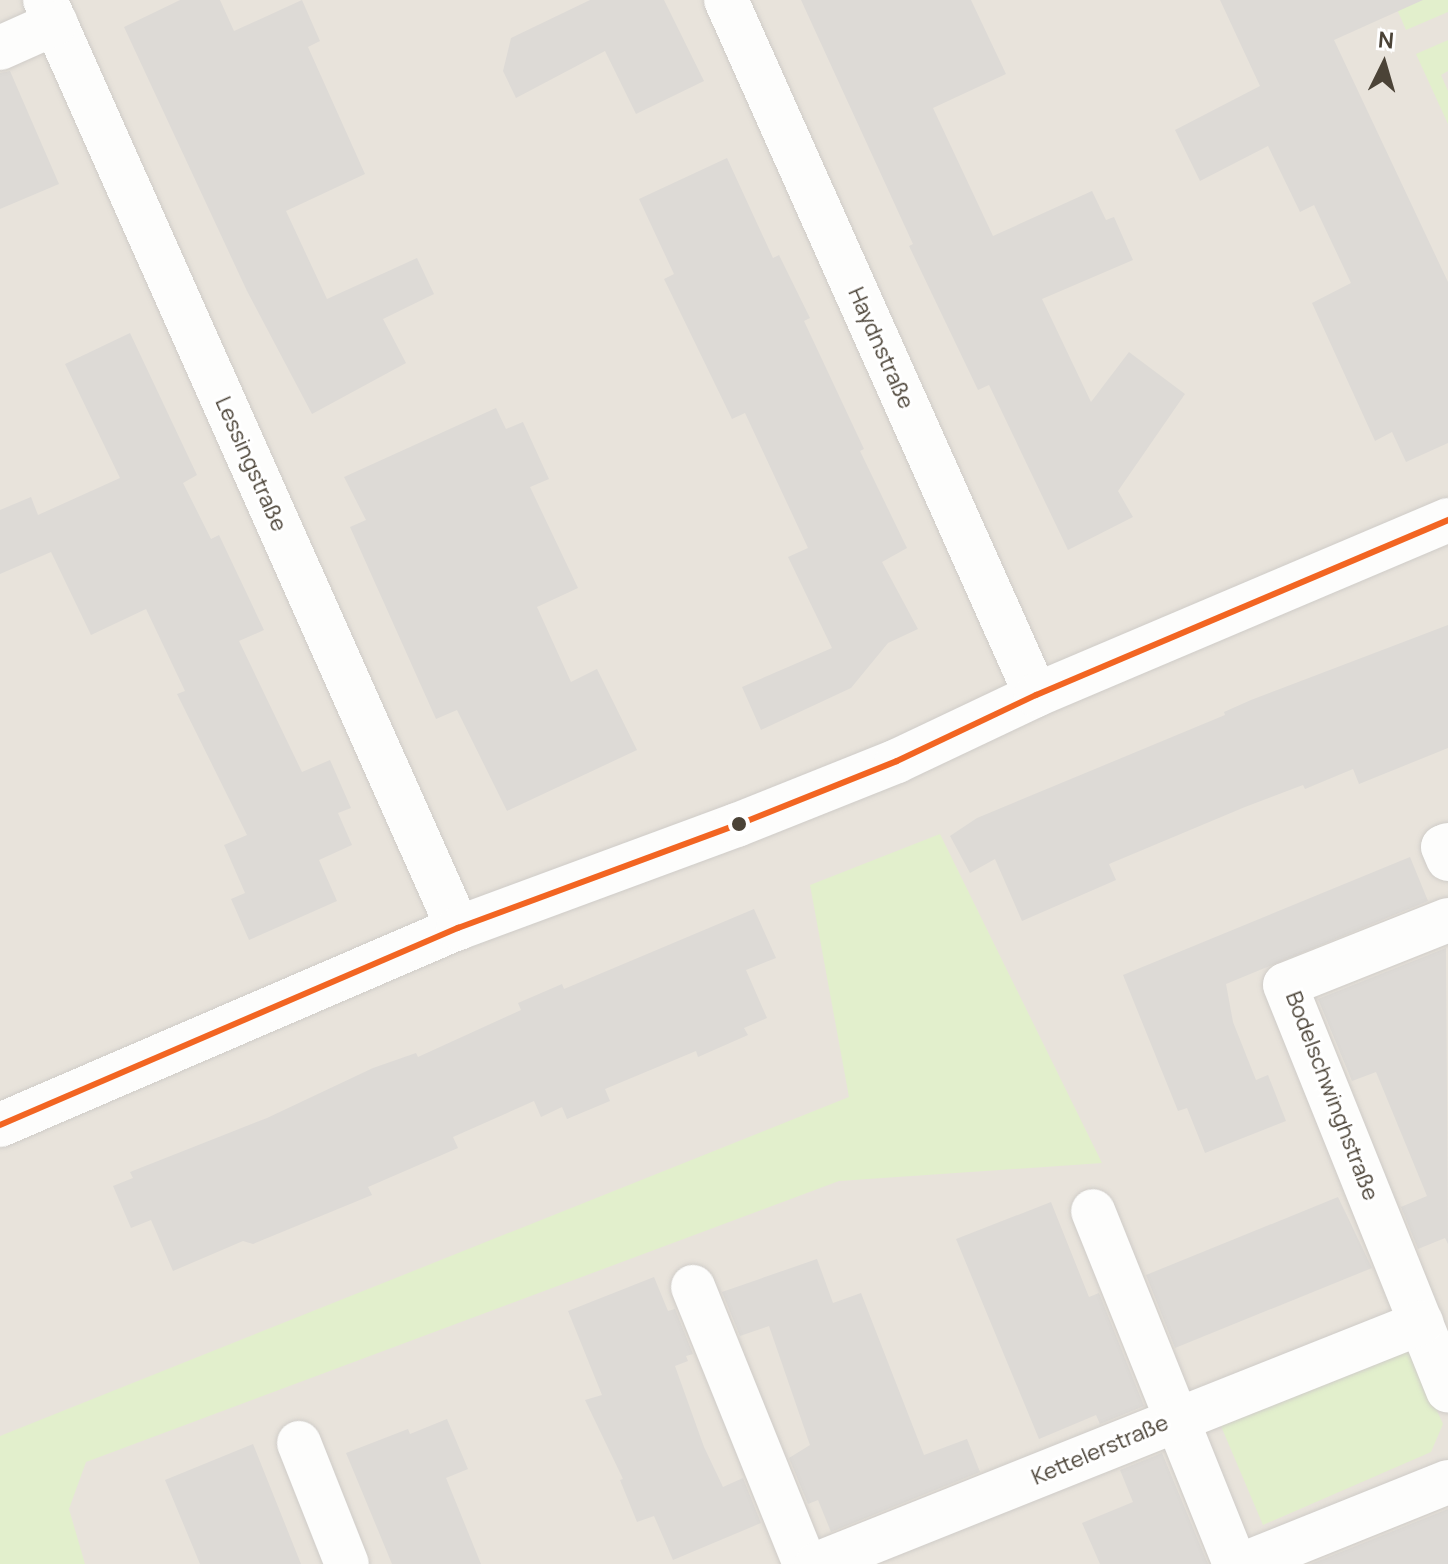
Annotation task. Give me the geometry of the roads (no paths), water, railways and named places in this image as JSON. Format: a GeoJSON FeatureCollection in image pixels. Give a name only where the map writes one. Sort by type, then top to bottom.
{"type":"FeatureCollection","features":[{"type":"Feature","properties":{"kind":"street","name":"Haydnstraße"},"geometry":{"type":"LineString","coordinates":[[726,0],[1036,695]]}},
{"type":"Feature","properties":{"kind":"street"},"geometry":{"type":"LineString","coordinates":[[0,48],[50,12]]}},
{"type":"Feature","properties":{"kind":"street","name":"Lessingstraße"},"geometry":{"type":"LineString","coordinates":[[50,12],[458,928]]}},
{"type":"Feature","properties":{"kind":"street"},"geometry":{"type":"LineString","coordinates":[[0,1125],[458,928],[883,767],[1036,695],[1448,520]]}},
{"type":"Feature","properties":{"kind":"street"},"geometry":{"type":"LineString","coordinates":[[1448,845],[1443,847],[1448,859]]}},
{"type":"Feature","properties":{"kind":"street","name":"Bodelschwinghstraße"},"geometry":{"type":"LineString","coordinates":[[1448,920],[1285,985],[1448,1390]]}},
{"type":"Feature","properties":{"kind":"street","name":"Kettelerstraße"},"geometry":{"type":"LineString","coordinates":[[817,1564],[1177,1420],[1093,1211]]}},
{"type":"Feature","properties":{"kind":"street"},"geometry":{"type":"LineString","coordinates":[[693,1287],[805,1564]]}},
{"type":"Feature","properties":{"kind":"street"},"geometry":{"type":"LineString","coordinates":[[1235,1564],[1177,1420],[1421,1323]]}},
{"type":"Feature","properties":{"kind":"street"},"geometry":{"type":"LineString","coordinates":[[299,1443],[347,1564]]}},
{"type":"Feature","properties":{"kind":"street"},"geometry":{"type":"LineString","coordinates":[[1244,1564],[1448,1482]]}}]}
